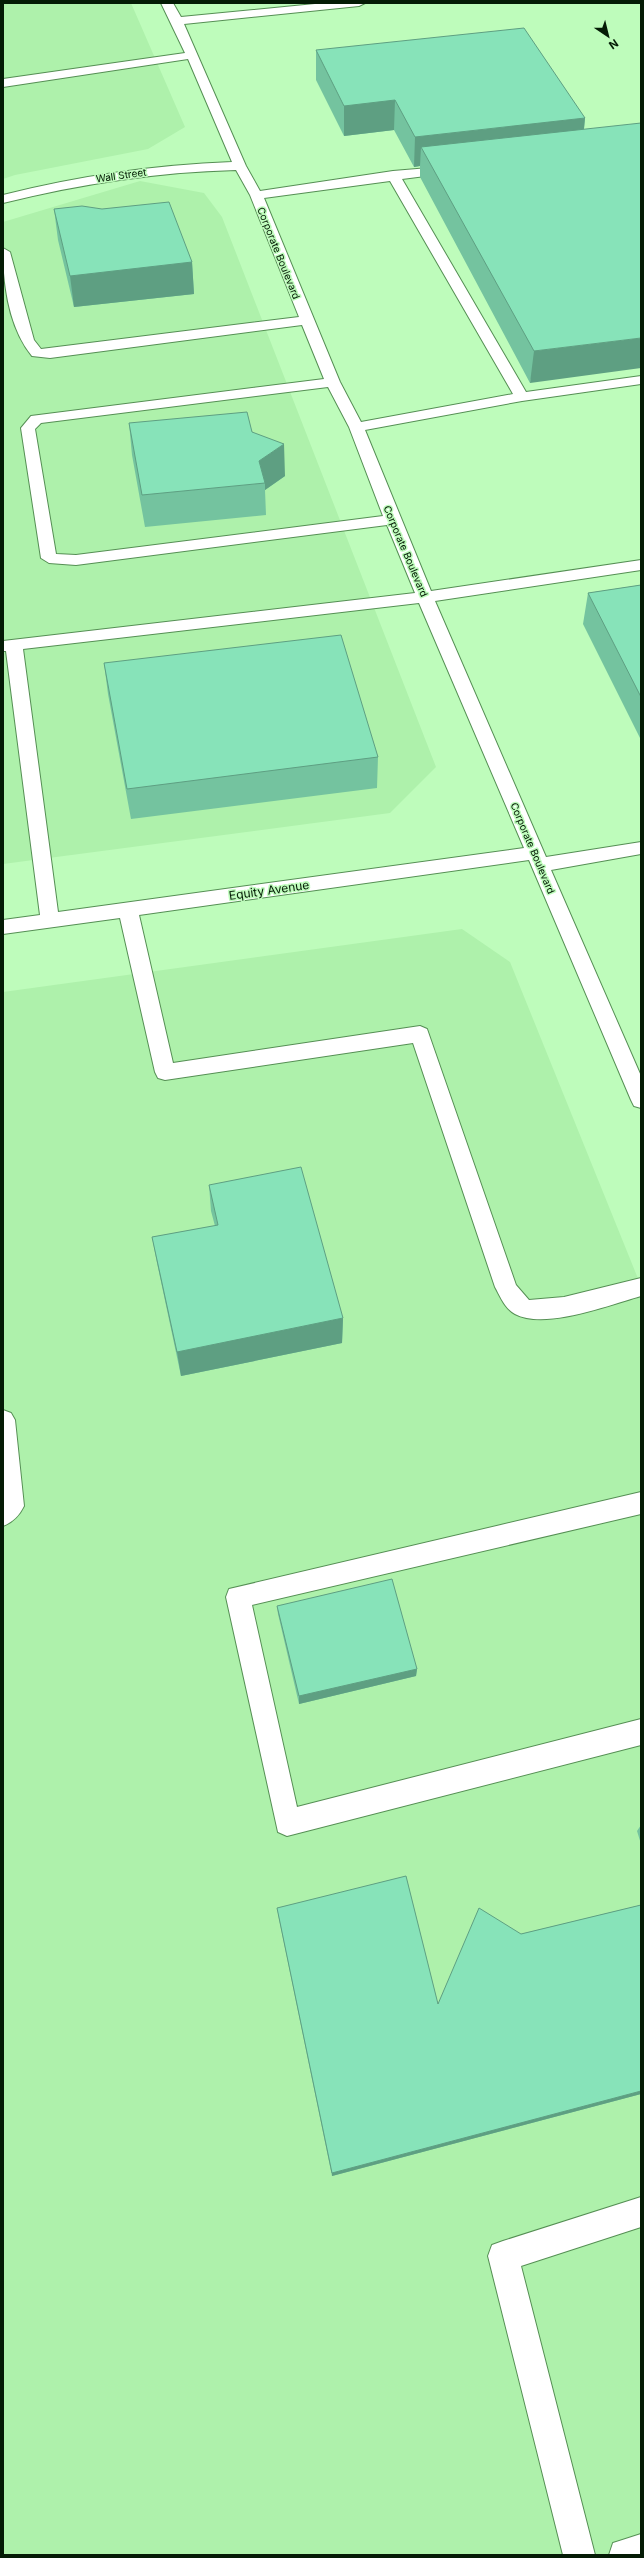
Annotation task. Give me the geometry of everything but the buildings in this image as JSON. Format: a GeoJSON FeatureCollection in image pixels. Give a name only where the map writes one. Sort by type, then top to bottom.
{"type":"FeatureCollection","features":[{"type":"Feature","properties":{"kind":"street","name":"Corporate Boulevard"},"geometry":{"type":"LineString","coordinates":[[167,3],[177,21],[240,166],[256,195],[306,320],[333,382],[356,427],[392,520],[641,1100]]}},
{"type":"Feature","properties":{"kind":"street"},"geometry":{"type":"LineString","coordinates":[[177,21],[359,3]]}},
{"type":"Feature","properties":{"kind":"street"},"geometry":{"type":"LineString","coordinates":[[3,83],[192,55]]}},
{"type":"Feature","properties":{"kind":"street","name":"Wall Street"},"geometry":{"type":"LineString","coordinates":[[3,199],[98,177],[151,170],[240,166]]}},
{"type":"Feature","properties":{"kind":"street"},"geometry":{"type":"LineString","coordinates":[[256,195],[463,167]]}},
{"type":"Feature","properties":{"kind":"street"},"geometry":{"type":"LineString","coordinates":[[393,176],[522,397]]}},
{"type":"Feature","properties":{"kind":"street"},"geometry":{"type":"LineString","coordinates":[[3,252],[28,341],[37,353],[50,354],[306,320]]}},
{"type":"Feature","properties":{"kind":"street"},"geometry":{"type":"LineString","coordinates":[[356,427],[522,397],[641,380]]}},
{"type":"Feature","properties":{"kind":"street"},"geometry":{"type":"LineString","coordinates":[[333,382],[36,419],[28,428],[49,558],[76,560],[392,520]]}},
{"type":"Feature","properties":{"kind":"street"},"geometry":{"type":"LineString","coordinates":[[50,920],[9,645],[425,596],[641,565]]}},
{"type":"Feature","properties":{"kind":"street","name":"Equity Avenue"},"geometry":{"type":"LineString","coordinates":[[3,927],[128,909],[538,859],[641,848]]}},
{"type":"Feature","properties":{"kind":"street"},"geometry":{"type":"LineString","coordinates":[[128,909],[165,1072],[420,1034],[506,1287],[514,1301],[527,1310],[548,1310],[641,1287]]}},
{"type":"Feature","properties":{"kind":"street"},"geometry":{"type":"LineString","coordinates":[[3,1420],[12,1506],[3,1515]]}},
{"type":"Feature","properties":{"kind":"street"},"geometry":{"type":"LineString","coordinates":[[641,1503],[238,1597],[287,1823],[641,1732]]}},
{"type":"Feature","properties":{"kind":"street"},"geometry":{"type":"LineString","coordinates":[[579,2555],[503,2256],[641,2212]]}},
{"type":"Feature","properties":{"kind":"street"},"geometry":{"type":"LineString","coordinates":[[625,2555],[641,2550]]}},
{"type":"Feature","properties":{"kind":"shaded area"},"geometry":{"type":"Polygon","coordinates":[[[3,3],[131,3],[185,127],[148,149],[15,175],[3,179],[3,3]]]}},
{"type":"Feature","properties":{"kind":"shaded area"},"geometry":{"type":"Polygon","coordinates":[[[140,181],[204,193],[222,217],[436,767],[390,813],[3,864],[3,222],[140,181]]]}},
{"type":"Feature","properties":{"kind":"shaded area"},"geometry":{"type":"Polygon","coordinates":[[[462,929],[510,962],[641,1286],[641,2555],[3,2555],[3,992],[462,929]]]}}]}
